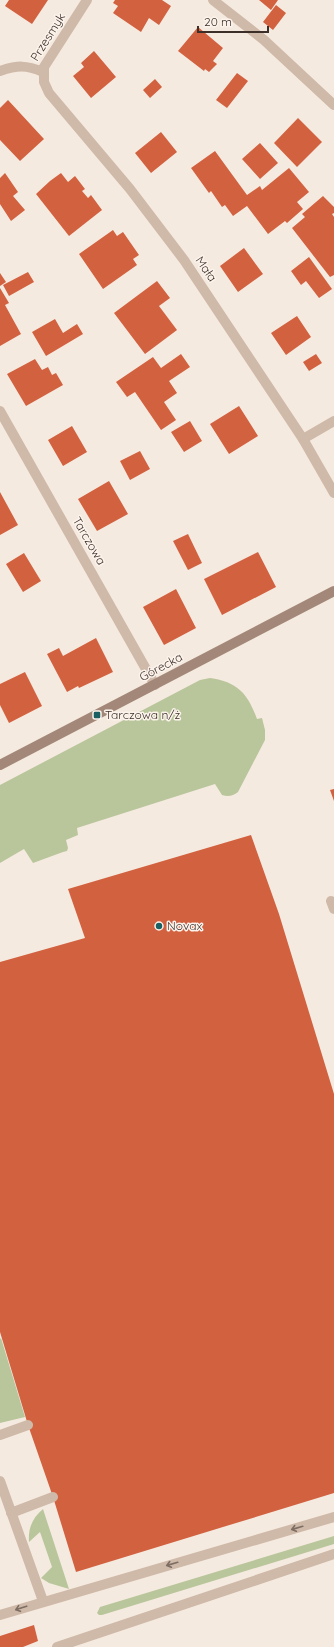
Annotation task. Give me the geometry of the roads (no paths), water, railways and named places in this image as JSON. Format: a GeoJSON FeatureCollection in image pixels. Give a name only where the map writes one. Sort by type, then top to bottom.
{"type":"FeatureCollection","features":[{"type":"Feature","properties":{"kind":"street","name":"Przesmyk"},"geometry":{"type":"LineString","coordinates":[[0,71],[13,66],[29,66],[43,72],[44,66],[87,0]]}},
{"type":"Feature","properties":{"kind":"street"},"geometry":{"type":"LineString","coordinates":[[213,0],[264,40],[334,105]]}},
{"type":"Feature","properties":{"kind":"street","name":"Mała"},"geometry":{"type":"LineString","coordinates":[[43,72],[44,82],[51,95],[130,189],[184,260],[303,439],[334,493]]}},
{"type":"Feature","properties":{"kind":"street","name":"Tarczowa"},"geometry":{"type":"LineString","coordinates":[[0,411],[155,684]]}},
{"type":"Feature","properties":{"kind":"street"},"geometry":{"type":"LineString","coordinates":[[303,439],[334,421]]}},
{"type":"Feature","properties":{"kind":"street","name":"Górecka"},"geometry":{"type":"LineString","coordinates":[[0,766],[334,591]]}},
{"type":"Feature","properties":{"kind":"street"},"geometry":{"type":"LineString","coordinates":[[0,1435],[28,1425]]}},
{"type":"Feature","properties":{"kind":"street"},"geometry":{"type":"LineString","coordinates":[[0,1481],[43,1601]]}},
{"type":"Feature","properties":{"kind":"street"},"geometry":{"type":"LineString","coordinates":[[11,1513],[53,1497]]}},
{"type":"Feature","properties":{"kind":"street"},"geometry":{"type":"LineString","coordinates":[[0,1615],[43,1601],[334,1517]]}},
{"type":"Feature","properties":{"kind":"street"},"geometry":{"type":"LineString","coordinates":[[59,1646],[334,1554]]}},
{"type":"Feature","properties":{"kind":"place","name":"Tarczowa n/ż"},"geometry":{"type":"Point","coordinates":[97,715]}},
{"type":"Feature","properties":{"kind":"place","name":"Novax"},"geometry":{"type":"Point","coordinates":[159,926]}}]}
